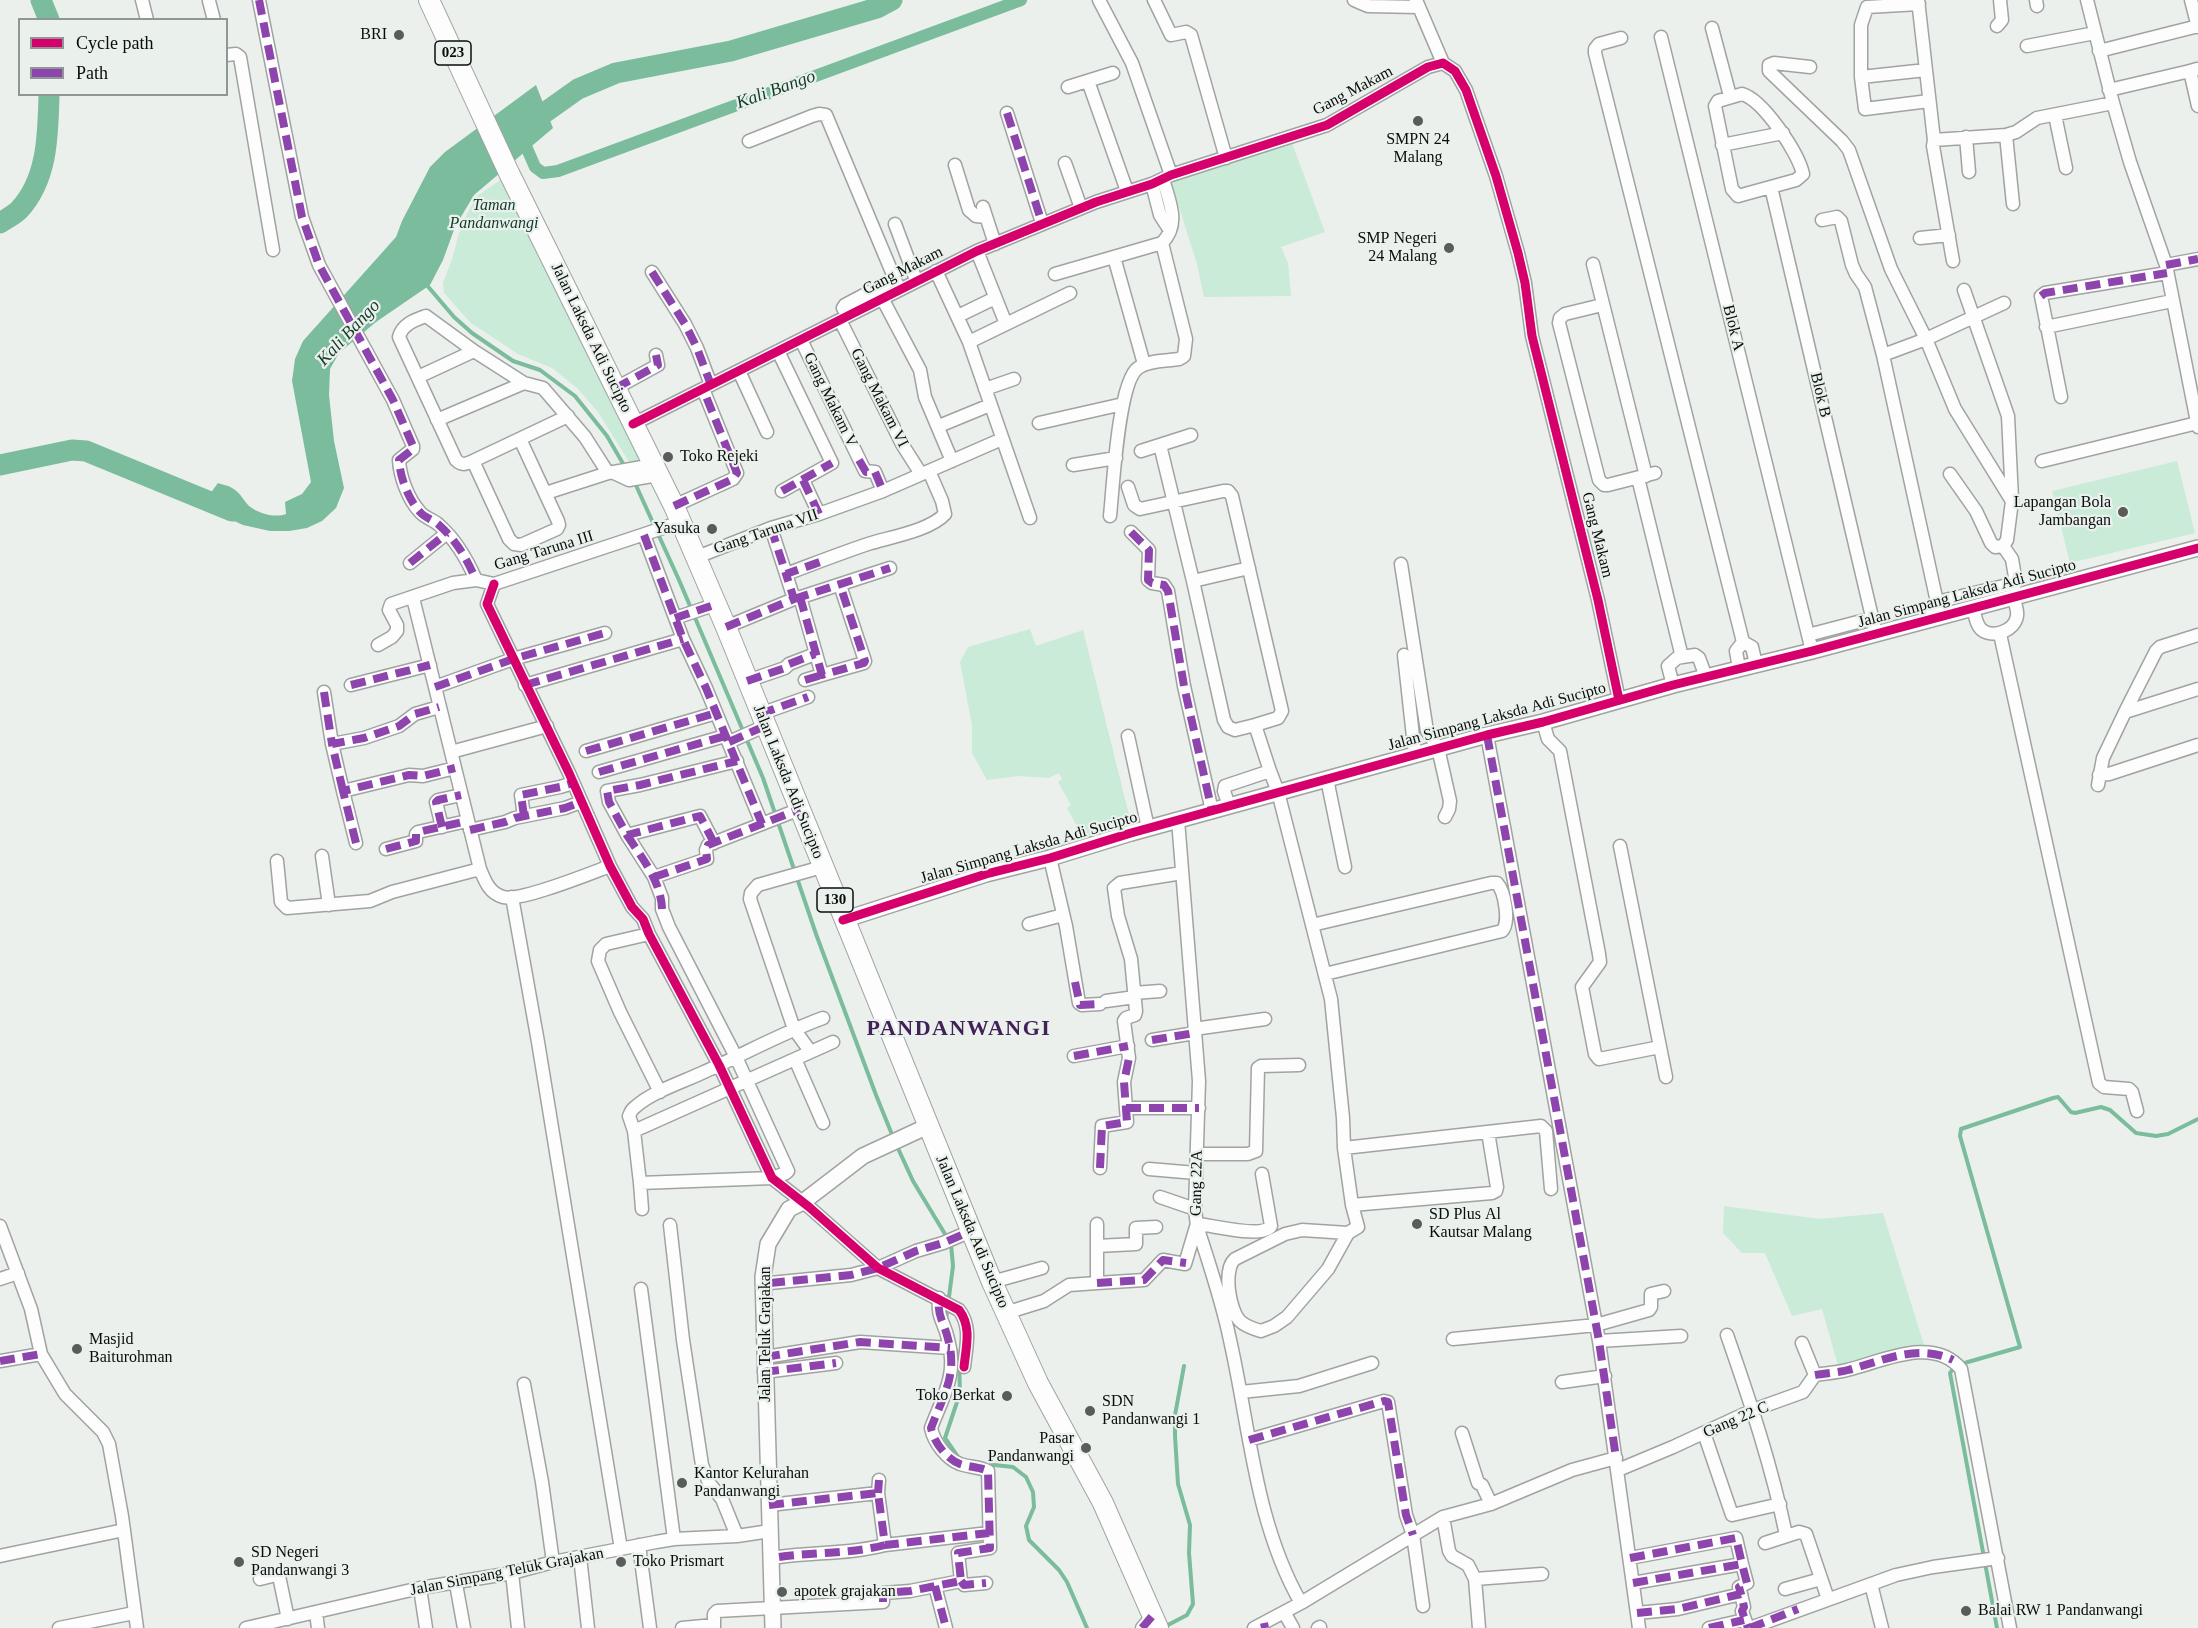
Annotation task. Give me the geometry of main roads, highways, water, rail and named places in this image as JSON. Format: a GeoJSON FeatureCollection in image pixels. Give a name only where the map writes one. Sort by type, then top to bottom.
{"type":"FeatureCollection","features":[{"type":"Feature","properties":{"kind":"main road","name":"023"},"geometry":{"type":"LineString","coordinates":[[429,0],[477,107]]}},
{"type":"Feature","properties":{"kind":"main road","name":"Jalan Laksda Adi Sucipto"},"geometry":{"type":"LineString","coordinates":[[477,107],[633,424],[649,471],[663,525],[697,557],[701,609],[726,627],[747,681],[760,724],[800,809],[928,1126],[963,1234],[992,1282],[1038,1383],[1103,1503],[1151,1624]]}},
{"type":"Feature","properties":{"kind":"water"},"geometry":{"type":"Polygon","coordinates":[[[536,85],[553,128],[474,195],[455,227],[443,260],[430,285],[376,322],[339,353],[330,369],[329,395],[334,441],[344,488],[336,508],[322,521],[307,528],[270,531],[243,525],[201,506],[218,483],[235,490],[253,509],[272,515],[286,514],[285,502],[302,494],[311,482],[292,381],[295,359],[303,341],[396,237],[430,167],[445,152],[536,85]]]}},
{"type":"Feature","properties":{"kind":"waterway","name":"Kali Bango"},"geometry":{"type":"LineString","coordinates":[[41,0],[48,18]]}},
{"type":"Feature","properties":{"kind":"waterway","name":"Kali Bango"},"geometry":{"type":"LineString","coordinates":[[523,128],[578,89],[616,73],[731,51],[877,8],[892,0]]}},
{"type":"Feature","properties":{"kind":"waterway","name":"Kali Bango"},"geometry":{"type":"LineString","coordinates":[[522,137],[535,167],[543,173],[558,171],[1021,0]]}},
{"type":"Feature","properties":{"kind":"waterway","name":"Kali Bango"},"geometry":{"type":"LineString","coordinates":[[0,223],[19,210],[29,198],[36,184],[47,140],[49,96]]}},
{"type":"Feature","properties":{"kind":"waterway"},"geometry":{"type":"LineString","coordinates":[[425,283],[454,317],[472,333],[513,361],[540,370],[575,396],[607,436],[625,467]]}},
{"type":"Feature","properties":{"kind":"waterway","name":"Kali Bango"},"geometry":{"type":"LineString","coordinates":[[0,465],[72,450],[86,451],[232,511]]}},
{"type":"Feature","properties":{"kind":"waterway"},"geometry":{"type":"LineString","coordinates":[[634,481],[679,580],[763,778],[816,934],[893,1137]]}},
{"type":"Feature","properties":{"kind":"waterway"},"geometry":{"type":"LineString","coordinates":[[1961,1364],[2020,1347],[1960,1136],[1961,1129],[2058,1097],[2071,1112],[2101,1107],[2110,1110],[2136,1133],[2156,1136],[2168,1134],[2198,1119]]}},
{"type":"Feature","properties":{"kind":"waterway"},"geometry":{"type":"LineString","coordinates":[[896,1144],[913,1181],[951,1244],[953,1266],[946,1320]]}},
{"type":"Feature","properties":{"kind":"waterway"},"geometry":{"type":"LineString","coordinates":[[956,1350],[959,1361],[960,1393],[945,1438],[958,1457]]}},
{"type":"Feature","properties":{"kind":"waterway"},"geometry":{"type":"LineString","coordinates":[[1168,1625],[1187,1615],[1193,1604],[1189,1553],[1190,1525],[1178,1484],[1175,1436],[1175,1415],[1184,1366]]}},
{"type":"Feature","properties":{"kind":"waterway"},"geometry":{"type":"LineString","coordinates":[[1954,1368],[1950,1373],[1997,1628]]}},
{"type":"Feature","properties":{"kind":"waterway"},"geometry":{"type":"LineString","coordinates":[[985,1464],[1013,1467],[1026,1477],[1033,1492],[1034,1507],[1026,1526],[1029,1540],[1059,1570],[1067,1582],[1087,1628]]}},
{"type":"Feature","properties":{"kind":"place","name":"BRI"},"geometry":{"type":"Point","coordinates":[399,35]}},
{"type":"Feature","properties":{"kind":"place","name":"SMPN 24 Malang"},"geometry":{"type":"Point","coordinates":[1418,121]}},
{"type":"Feature","properties":{"kind":"place","name":"SMP Negeri 24 Malang"},"geometry":{"type":"Point","coordinates":[1449,248]}},
{"type":"Feature","properties":{"kind":"place","name":"Toko Rejeki"},"geometry":{"type":"Point","coordinates":[668,457]}},
{"type":"Feature","properties":{"kind":"place","name":"Lapangan Bola Jambangan"},"geometry":{"type":"Point","coordinates":[2123,512]}},
{"type":"Feature","properties":{"kind":"place","name":"Yasuka"},"geometry":{"type":"Point","coordinates":[712,529]}},
{"type":"Feature","properties":{"kind":"place","name":"SD Plus Al Kautsar Malang"},"geometry":{"type":"Point","coordinates":[1417,1224]}},
{"type":"Feature","properties":{"kind":"place","name":"Masjid Baiturohman"},"geometry":{"type":"Point","coordinates":[77,1349]}},
{"type":"Feature","properties":{"kind":"place","name":"Toko Berkat"},"geometry":{"type":"Point","coordinates":[1007,1396]}},
{"type":"Feature","properties":{"kind":"place","name":"SDN Pandanwangi 1"},"geometry":{"type":"Point","coordinates":[1090,1411]}},
{"type":"Feature","properties":{"kind":"place","name":"Pasar Pandanwangi"},"geometry":{"type":"Point","coordinates":[1086,1448]}},
{"type":"Feature","properties":{"kind":"place","name":"Kantor Kelurahan Pandanwangi"},"geometry":{"type":"Point","coordinates":[682,1483]}},
{"type":"Feature","properties":{"kind":"place","name":"SD Negeri Pandanwangi 3"},"geometry":{"type":"Point","coordinates":[239,1562]}},
{"type":"Feature","properties":{"kind":"place","name":"Toko Prismart"},"geometry":{"type":"Point","coordinates":[621,1562]}},
{"type":"Feature","properties":{"kind":"place","name":"apotek grajakan"},"geometry":{"type":"Point","coordinates":[782,1592]}},
{"type":"Feature","properties":{"kind":"place","name":"Balai RW 1 Pandanwangi"},"geometry":{"type":"Point","coordinates":[1966,1611]}},
{"type":"Feature","properties":{"kind":"district","name":"PANDANWANGI"},"geometry":{"type":"Point","coordinates":[959,1029]}},
{"type":"Feature","properties":{"kind":"park label","name":"Taman Pandanwangi"},"geometry":{"type":"Point","coordinates":[494,215]}}]}
